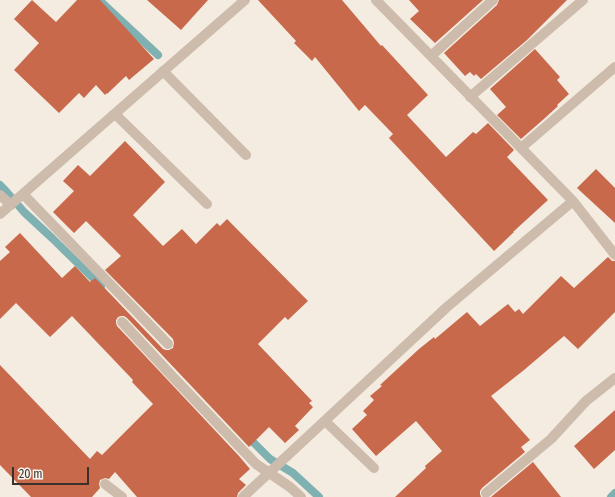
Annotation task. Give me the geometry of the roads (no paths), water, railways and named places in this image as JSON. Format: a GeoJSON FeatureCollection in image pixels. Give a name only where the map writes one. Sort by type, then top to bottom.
{"type":"FeatureCollection","features":[{"type":"Feature","properties":{"kind":"street"},"geometry":{"type":"LineString","coordinates":[[0,214],[245,0]]}},
{"type":"Feature","properties":{"kind":"street"},"geometry":{"type":"LineString","coordinates":[[376,0],[573,201],[615,255]]}},
{"type":"Feature","properties":{"kind":"street"},"geometry":{"type":"LineString","coordinates":[[431,56],[493,0]]}},
{"type":"Feature","properties":{"kind":"street"},"geometry":{"type":"LineString","coordinates":[[470,97],[583,0]]}},
{"type":"Feature","properties":{"kind":"street"},"geometry":{"type":"LineString","coordinates":[[521,148],[615,67]]}},
{"type":"Feature","properties":{"kind":"street"},"geometry":{"type":"LineString","coordinates":[[164,71],[246,155]]}},
{"type":"Feature","properties":{"kind":"street"},"geometry":{"type":"LineString","coordinates":[[115,114],[207,204]]}},
{"type":"Feature","properties":{"kind":"street"},"geometry":{"type":"LineString","coordinates":[[23,194],[168,344]]}},
{"type":"Feature","properties":{"kind":"street"},"geometry":{"type":"LineString","coordinates":[[0,195],[11,205]]}},
{"type":"Feature","properties":{"kind":"street"},"geometry":{"type":"LineString","coordinates":[[243,497],[447,307],[573,201]]}},
{"type":"Feature","properties":{"kind":"street"},"geometry":{"type":"LineString","coordinates":[[122,322],[256,464],[290,486],[301,497]]}},
{"type":"Feature","properties":{"kind":"street"},"geometry":{"type":"LineString","coordinates":[[486,493],[551,439],[586,401],[615,378]]}},
{"type":"Feature","properties":{"kind":"street"},"geometry":{"type":"LineString","coordinates":[[325,421],[374,468]]}},
{"type":"Feature","properties":{"kind":"street"},"geometry":{"type":"LineString","coordinates":[[106,484],[122,497]]}},
{"type":"Feature","properties":{"kind":"waterway"},"geometry":{"type":"LineString","coordinates":[[99,0],[158,55]]}},
{"type":"Feature","properties":{"kind":"waterway"},"geometry":{"type":"LineString","coordinates":[[0,185],[24,212],[101,286]]}},
{"type":"Feature","properties":{"kind":"waterway"},"geometry":{"type":"LineString","coordinates":[[246,435],[270,459],[293,473],[319,497]]}},
{"type":"Feature","properties":{"kind":"waterway"},"geometry":{"type":"LineString","coordinates":[[611,497],[615,493]]}}]}
